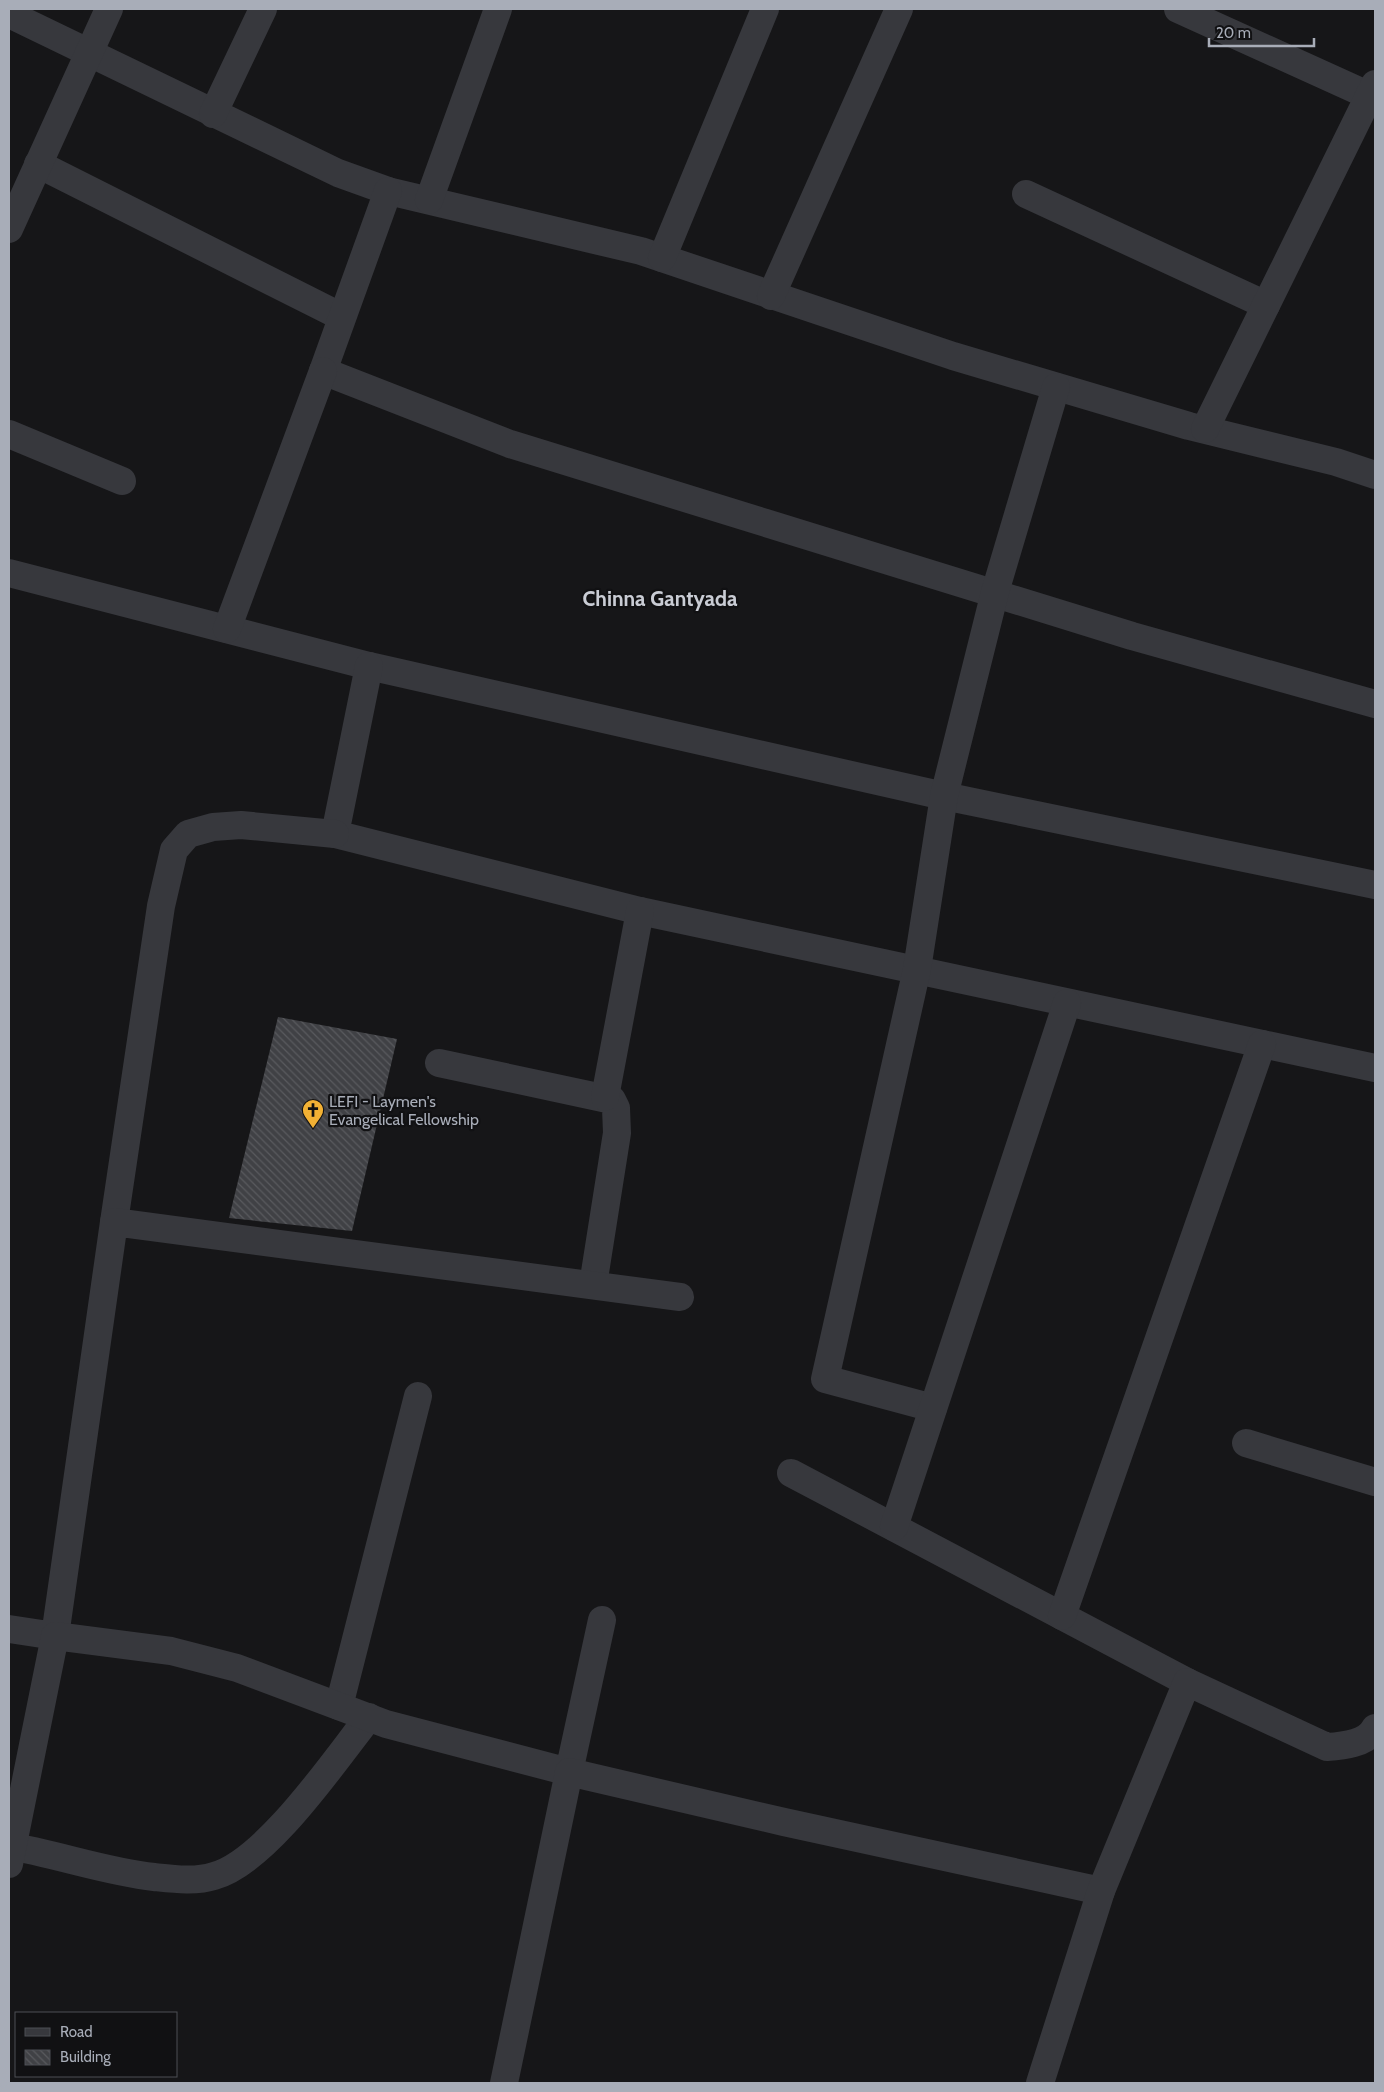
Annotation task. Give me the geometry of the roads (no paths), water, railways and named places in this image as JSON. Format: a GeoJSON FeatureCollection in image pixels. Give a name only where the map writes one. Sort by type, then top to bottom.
{"type":"FeatureCollection","features":[{"type":"Feature","properties":{"kind":"street"},"geometry":{"type":"LineString","coordinates":[[9,229],[109,9]]}},
{"type":"Feature","properties":{"kind":"street"},"geometry":{"type":"LineString","coordinates":[[213,114],[263,9]]}},
{"type":"Feature","properties":{"kind":"street"},"geometry":{"type":"LineString","coordinates":[[429,200],[498,9]]}},
{"type":"Feature","properties":{"kind":"street"},"geometry":{"type":"LineString","coordinates":[[662,258],[765,9]]}},
{"type":"Feature","properties":{"kind":"street"},"geometry":{"type":"LineString","coordinates":[[771,296],[899,9]]}},
{"type":"Feature","properties":{"kind":"street"},"geometry":{"type":"LineString","coordinates":[[1178,9],[1372,90],[1205,429]]}},
{"type":"Feature","properties":{"kind":"street"},"geometry":{"type":"LineString","coordinates":[[9,14],[88,54],[338,173],[388,191],[641,251],[953,356],[1205,429],[1336,462],[1375,475]]}},
{"type":"Feature","properties":{"kind":"street"},"geometry":{"type":"LineString","coordinates":[[38,164],[342,317]]}},
{"type":"Feature","properties":{"kind":"street"},"geometry":{"type":"LineString","coordinates":[[227,629],[388,191]]}},
{"type":"Feature","properties":{"kind":"street"},"geometry":{"type":"LineString","coordinates":[[1026,194],[1266,306]]}},
{"type":"Feature","properties":{"kind":"street"},"geometry":{"type":"LineString","coordinates":[[323,371],[510,444],[995,592],[1132,636],[1375,704]]}},
{"type":"Feature","properties":{"kind":"street"},"geometry":{"type":"LineString","coordinates":[[933,1408],[825,1379],[917,969],[944,796],[995,592],[1056,386]]}},
{"type":"Feature","properties":{"kind":"street"},"geometry":{"type":"LineString","coordinates":[[9,434],[122,481]]}},
{"type":"Feature","properties":{"kind":"street"},"geometry":{"type":"LineString","coordinates":[[9,573],[369,666],[944,796],[1375,885]]}},
{"type":"Feature","properties":{"kind":"street"},"geometry":{"type":"LineString","coordinates":[[335,834],[369,666]]}},
{"type":"Feature","properties":{"kind":"street"},"geometry":{"type":"LineString","coordinates":[[369,1717],[262,1847],[236,1866],[215,1876],[192,1879],[152,1877],[10,1853],[55,1636],[161,906],[174,850],[188,834],[213,827],[241,825],[335,834],[640,911],[1375,1068]]}},
{"type":"Feature","properties":{"kind":"street"},"geometry":{"type":"LineString","coordinates":[[605,1097],[640,911]]}},
{"type":"Feature","properties":{"kind":"street"},"geometry":{"type":"LineString","coordinates":[[894,1527],[1067,1003]]}},
{"type":"Feature","properties":{"kind":"street"},"geometry":{"type":"LineString","coordinates":[[1062,1616],[1262,1044]]}},
{"type":"Feature","properties":{"kind":"street"},"geometry":{"type":"LineString","coordinates":[[439,1063],[612,1100],[616,1108],[617,1133],[593,1285]]}},
{"type":"Feature","properties":{"kind":"street"},"geometry":{"type":"LineString","coordinates":[[114,1222],[680,1297]]}},
{"type":"Feature","properties":{"kind":"street"},"geometry":{"type":"LineString","coordinates":[[339,1706],[418,1396]]}},
{"type":"Feature","properties":{"kind":"street"},"geometry":{"type":"LineString","coordinates":[[1246,1443],[1375,1482]]}},
{"type":"Feature","properties":{"kind":"street"},"geometry":{"type":"LineString","coordinates":[[791,1473],[1187,1682],[1327,1747],[1351,1744],[1373,1733],[1375,1728]]}},
{"type":"Feature","properties":{"kind":"street"},"geometry":{"type":"LineString","coordinates":[[504,2083],[602,1620]]}},
{"type":"Feature","properties":{"kind":"street"},"geometry":{"type":"LineString","coordinates":[[9,1629],[171,1651],[237,1668],[369,1717],[569,1772],[784,1822],[1101,1891]]}},
{"type":"Feature","properties":{"kind":"street"},"geometry":{"type":"LineString","coordinates":[[1040,2083],[1101,1891],[1187,1682]]}},
{"type":"Feature","properties":{"kind":"place","name":"LEFI - Laymen's Evangelical Fellowship"},"geometry":{"type":"Point","coordinates":[313,1129]}},
{"type":"Feature","properties":{"kind":"district","name":"Chinna Gantyada"},"geometry":{"type":"Point","coordinates":[660,598]}}]}
